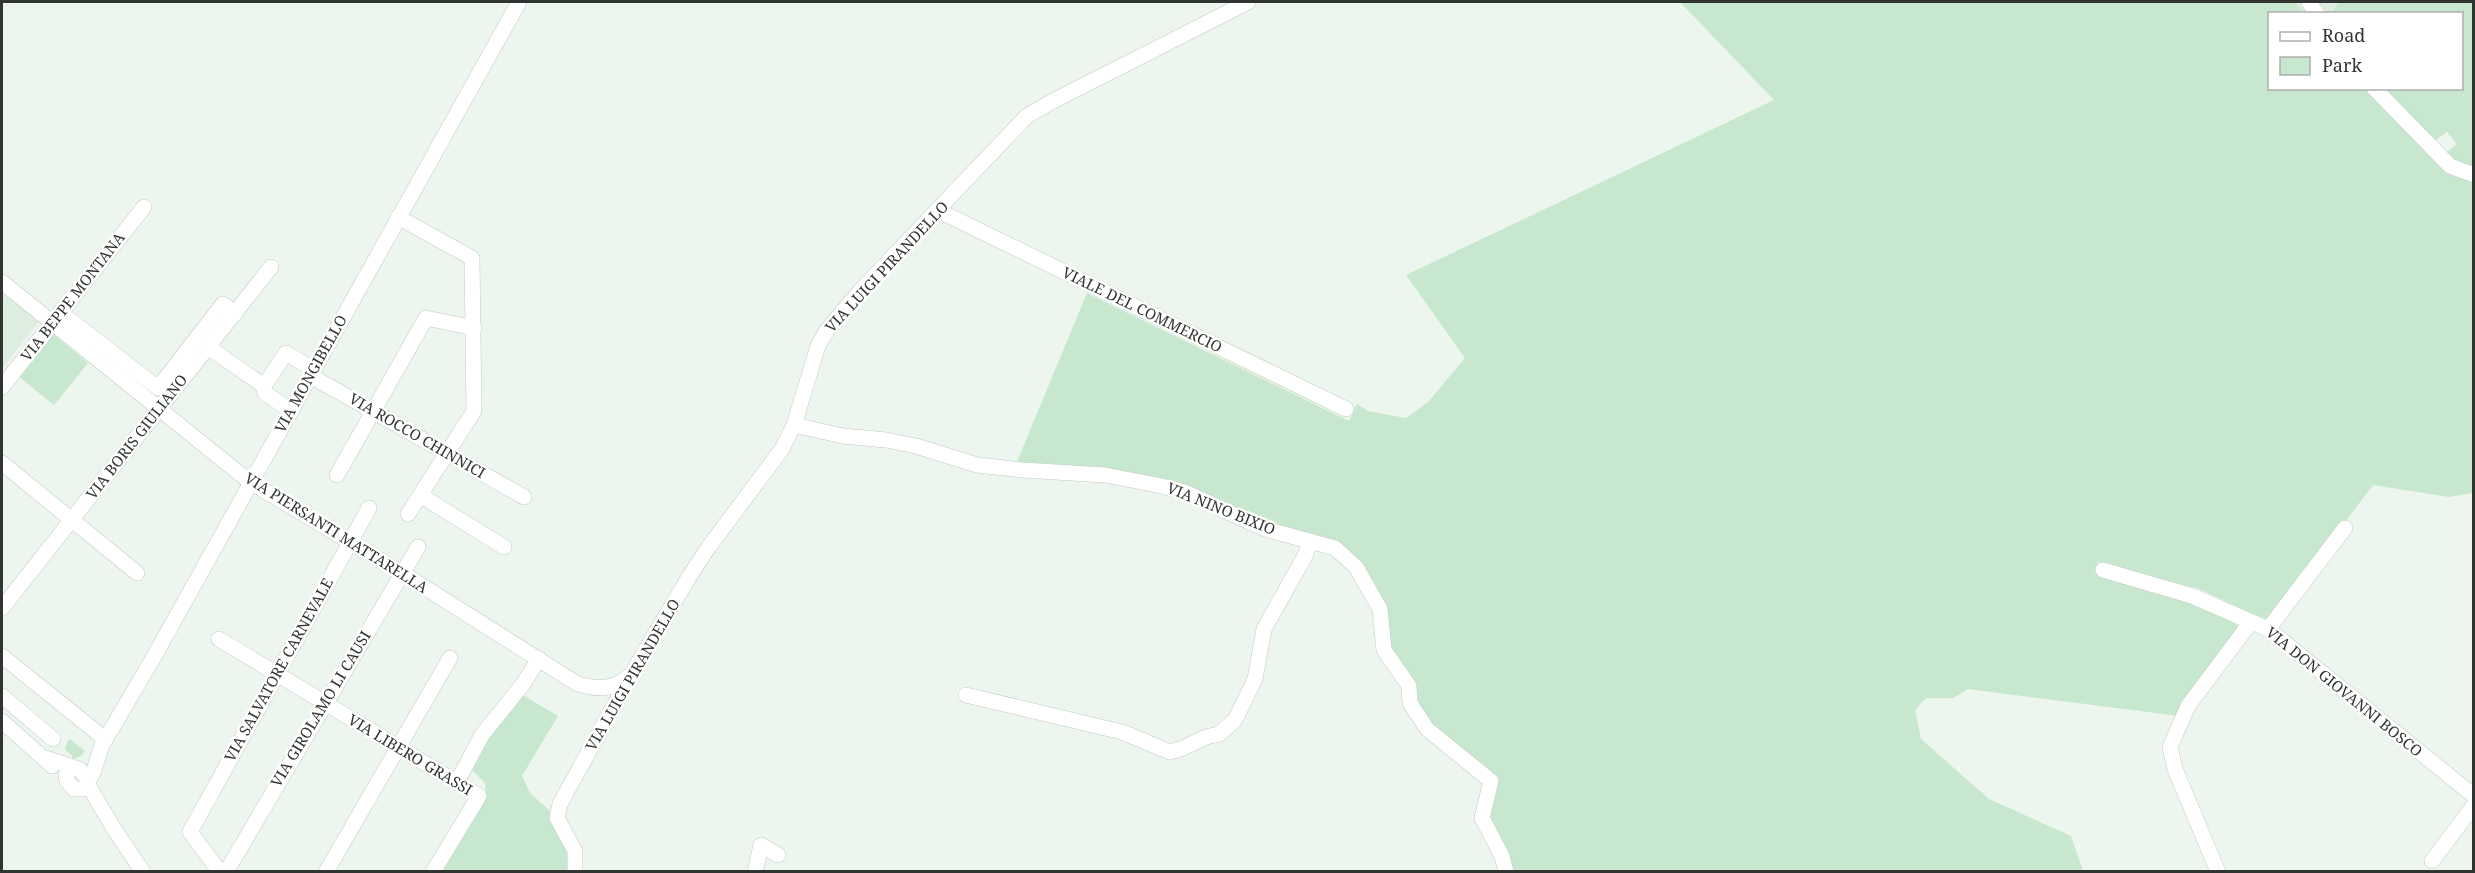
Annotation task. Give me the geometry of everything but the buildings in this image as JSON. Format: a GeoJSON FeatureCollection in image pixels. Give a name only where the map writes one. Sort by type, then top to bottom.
{"type":"FeatureCollection","features":[{"type":"Feature","properties":{"kind":"street","name":"VIA MONGIBELLO"},"geometry":{"type":"LineString","coordinates":[[104,742],[151,662],[519,2]]}},
{"type":"Feature","properties":{"kind":"street","name":"VIA LUIGI PIRANDELLO"},"geometry":{"type":"LineString","coordinates":[[574,872],[575,851],[557,818],[560,804],[633,671],[708,548],[769,468],[794,425],[818,346],[827,330],[860,291],[939,211],[1027,116],[1053,100],[1248,2]]}},
{"type":"Feature","properties":{"kind":"street"},"geometry":{"type":"LineString","coordinates":[[2376,90],[2450,166],[2474,175]]}},
{"type":"Feature","properties":{"kind":"street","name":"VIA BEPPE MONTANA"},"geometry":{"type":"LineString","coordinates":[[2,387],[144,207]]}},
{"type":"Feature","properties":{"kind":"street","name":"VIALE DEL COMMERCIO"},"geometry":{"type":"LineString","coordinates":[[939,211],[1346,409]]}},
{"type":"Feature","properties":{"kind":"street"},"geometry":{"type":"LineString","coordinates":[[398,217],[472,258],[474,411],[408,514]]}},
{"type":"Feature","properties":{"kind":"street","name":"VIA BORIS GIULIANO"},"geometry":{"type":"LineString","coordinates":[[2,608],[272,267]]}},
{"type":"Feature","properties":{"kind":"street","name":"VIA PIERSANTI MATTARELLA"},"geometry":{"type":"LineString","coordinates":[[2,282],[56,317],[160,408],[250,482],[402,573],[576,683],[587,686],[613,709]]}},
{"type":"Feature","properties":{"kind":"street"},"geometry":{"type":"LineString","coordinates":[[56,317],[158,388],[223,304],[235,314]]}},
{"type":"Feature","properties":{"kind":"street"},"geometry":{"type":"LineString","coordinates":[[337,475],[426,318],[474,328]]}},
{"type":"Feature","properties":{"kind":"street"},"geometry":{"type":"LineString","coordinates":[[208,347],[264,386],[265,393],[291,411]]}},
{"type":"Feature","properties":{"kind":"street","name":"VIA ROCCO CHINNICI"},"geometry":{"type":"LineString","coordinates":[[264,386],[286,352],[313,373],[373,412],[524,497]]}},
{"type":"Feature","properties":{"kind":"street","name":"VIA NINO BIXIO"},"geometry":{"type":"LineString","coordinates":[[794,425],[843,436],[886,440],[916,446],[977,465],[1106,475],[1162,486],[1187,493],[1247,522],[1335,548],[1356,567],[1380,609],[1384,650],[1409,686],[1410,703],[1427,729],[1491,781],[1482,818],[1502,856],[1506,872]]}},
{"type":"Feature","properties":{"kind":"street"},"geometry":{"type":"LineString","coordinates":[[2,463],[137,573]]}},
{"type":"Feature","properties":{"kind":"street"},"geometry":{"type":"LineString","coordinates":[[420,495],[504,546]]}},
{"type":"Feature","properties":{"kind":"street","name":"VIA SALVATORE CARNEVALE"},"geometry":{"type":"LineString","coordinates":[[220,872],[190,832],[369,508]]}},
{"type":"Feature","properties":{"kind":"street"},"geometry":{"type":"LineString","coordinates":[[2268,629],[2345,528]]}},
{"type":"Feature","properties":{"kind":"street"},"geometry":{"type":"LineString","coordinates":[[966,695],[1122,732],[1170,752],[1206,737],[1220,735],[1235,720],[1255,679],[1264,629],[1306,554],[1309,541]]}},
{"type":"Feature","properties":{"kind":"street","name":"VIA GIROLAMO LI CAUSI"},"geometry":{"type":"LineString","coordinates":[[226,872],[418,547]]}},
{"type":"Feature","properties":{"kind":"street","name":"VIA DON GIOVANNI BOSCO"},"geometry":{"type":"LineString","coordinates":[[2103,570],[2192,596],[2268,629],[2474,796]]}},
{"type":"Feature","properties":{"kind":"street"},"geometry":{"type":"LineString","coordinates":[[2218,872],[2175,769],[2170,747],[2188,706],[2251,622]]}},
{"type":"Feature","properties":{"kind":"street","name":"VIA LIBERO GRASSI"},"geometry":{"type":"LineString","coordinates":[[219,639],[479,796],[433,872]]}},
{"type":"Feature","properties":{"kind":"street"},"geometry":{"type":"LineString","coordinates":[[2,656],[104,742],[77,778]]}},
{"type":"Feature","properties":{"kind":"street"},"geometry":{"type":"LineString","coordinates":[[326,872],[450,658]]}},
{"type":"Feature","properties":{"kind":"street"},"geometry":{"type":"LineString","coordinates":[[457,783],[482,735],[523,684],[539,659]]}},
{"type":"Feature","properties":{"kind":"street"},"geometry":{"type":"LineString","coordinates":[[587,686],[594,688],[614,685],[633,671]]}},
{"type":"Feature","properties":{"kind":"street"},"geometry":{"type":"LineString","coordinates":[[2,696],[53,739]]}},
{"type":"Feature","properties":{"kind":"street"},"geometry":{"type":"LineString","coordinates":[[2,721],[46,758],[77,778],[143,872]]}},
{"type":"Feature","properties":{"kind":"street"},"geometry":{"type":"LineString","coordinates":[[2432,861],[2474,805]]}},
{"type":"Feature","properties":{"kind":"street"},"geometry":{"type":"LineString","coordinates":[[755,872],[761,845],[778,855]]}},
{"type":"Feature","properties":{"kind":"shaded area"},"geometry":{"type":"Polygon","coordinates":[[[2297,2],[2339,2],[2333,10],[2327,12],[2302,12],[2297,2]]]}},
{"type":"Feature","properties":{"kind":"shaded area"},"geometry":{"type":"Polygon","coordinates":[[[2,291],[39,321],[2,369],[2,291]]]}},
{"type":"Feature","properties":{"kind":"green space"},"geometry":{"type":"Polygon","coordinates":[[[1680,2],[2296,2],[2302,12],[2268,12],[2268,90],[2368,90],[2399,125],[2450,171],[2473,180],[2473,493],[2449,497],[2373,485],[2269,622],[2199,589],[2098,562],[2094,572],[2188,600],[2240,626],[2179,716],[1968,689],[1953,698],[1926,698],[1915,710],[1921,739],[1989,799],[2071,836],[2083,871],[1511,871],[1487,820],[1499,779],[1439,735],[1412,700],[1383,634],[1362,568],[1203,495],[1016,464],[1087,293],[1349,421],[1357,404],[1368,411],[1406,418],[1428,402],[1465,358],[1406,275],[1774,100],[1680,2]]]}},
{"type":"Feature","properties":{"kind":"green space"},"geometry":{"type":"Polygon","coordinates":[[[2339,2],[2473,2],[2473,170],[2458,165],[2446,153],[2457,144],[2447,132],[2436,140],[2408,116],[2386,90],[2463,90],[2463,12],[2330,12],[2339,2]]]}},
{"type":"Feature","properties":{"kind":"green space"},"geometry":{"type":"Polygon","coordinates":[[[53,334],[88,363],[54,405],[19,377],[53,334]]]}},
{"type":"Feature","properties":{"kind":"green space"},"geometry":{"type":"Polygon","coordinates":[[[521,694],[558,716],[522,776],[530,793],[549,810],[567,845],[569,871],[438,872],[486,797],[485,783],[472,770],[479,749],[498,720],[521,694]]]}},
{"type":"Feature","properties":{"kind":"green space"},"geometry":{"type":"Polygon","coordinates":[[[70,739],[85,751],[81,756],[72,759],[72,755],[65,750],[70,739]]]}}]}
